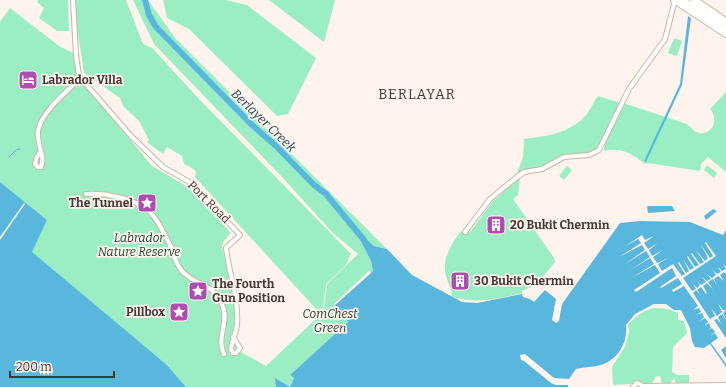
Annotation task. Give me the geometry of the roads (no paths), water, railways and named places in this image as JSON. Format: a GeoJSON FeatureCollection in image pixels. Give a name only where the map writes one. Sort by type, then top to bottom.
{"type":"FeatureCollection","features":[{"type":"Feature","properties":{"kind":"highway"},"geometry":{"type":"LineString","coordinates":[[676,0],[726,30]]}},
{"type":"Feature","properties":{"kind":"highway"},"geometry":{"type":"LineString","coordinates":[[694,0],[726,22]]}},
{"type":"Feature","properties":{"kind":"main road"},"geometry":{"type":"LineString","coordinates":[[676,0],[726,34]]}},
{"type":"Feature","properties":{"kind":"main road"},"geometry":{"type":"LineString","coordinates":[[700,0],[726,18]]}},
{"type":"Feature","properties":{"kind":"street"},"geometry":{"type":"LineString","coordinates":[[41,151],[37,136],[41,122],[63,95],[82,78],[78,72],[76,55],[73,0]]}},
{"type":"Feature","properties":{"kind":"street"},"geometry":{"type":"LineString","coordinates":[[465,232],[490,199],[520,174],[542,168],[564,157],[589,155],[599,150],[629,89],[665,39],[676,0]]}},
{"type":"Feature","properties":{"kind":"street","name":"Port Road"},"geometry":{"type":"LineString","coordinates":[[82,78],[131,136],[148,153],[163,167],[191,183],[240,235],[226,248],[236,300],[237,326],[231,347]]}},
{"type":"Feature","properties":{"kind":"street"},"geometry":{"type":"LineString","coordinates":[[86,194],[100,193],[117,197],[138,204],[152,215],[166,236],[180,269],[190,278],[214,290],[220,299],[224,309],[224,322],[220,342],[224,354]]}},
{"type":"Feature","properties":{"kind":"street","name":"Port Road"},"geometry":{"type":"LineString","coordinates":[[234,337],[237,345]]}},
{"type":"Feature","properties":{"kind":"street"},"geometry":{"type":"LineString","coordinates":[[237,345],[240,349],[236,353],[232,352],[231,347],[237,345]]}},
{"type":"Feature","properties":{"kind":"street"},"geometry":{"type":"LineString","coordinates":[[633,387],[637,383],[643,387],[726,385]]}},
{"type":"Feature","properties":{"kind":"water"},"geometry":{"type":"Polygon","coordinates":[[[688,16],[691,18],[682,85],[646,162],[644,161],[680,84],[688,16]]]}},
{"type":"Feature","properties":{"kind":"water"},"geometry":{"type":"Polygon","coordinates":[[[0,182],[47,220],[32,252],[167,365],[186,387],[0,387],[0,182]]]}},
{"type":"Feature","properties":{"kind":"water"},"geometry":{"type":"Polygon","coordinates":[[[647,206],[672,206],[675,211],[648,213],[647,206]]]}},
{"type":"Feature","properties":{"kind":"water"},"geometry":{"type":"Polygon","coordinates":[[[713,209],[717,211],[706,220],[704,216],[713,209]]]}},
{"type":"Feature","properties":{"kind":"water"},"geometry":{"type":"Polygon","coordinates":[[[640,221],[690,222],[723,235],[726,230],[726,367],[710,344],[704,348],[695,347],[692,341],[690,328],[681,310],[674,310],[666,304],[654,304],[635,314],[626,325],[625,338],[621,350],[617,355],[607,363],[576,369],[569,379],[554,378],[525,354],[520,355],[521,360],[551,383],[556,385],[568,385],[568,387],[290,387],[294,378],[290,375],[348,322],[335,305],[373,271],[371,261],[358,236],[361,234],[374,246],[387,249],[412,275],[462,302],[477,303],[522,294],[523,297],[534,302],[545,290],[556,299],[552,320],[556,323],[559,321],[562,304],[620,223],[640,221]]]}},
{"type":"Feature","properties":{"kind":"water"},"geometry":{"type":"Polygon","coordinates":[[[275,378],[290,387],[276,387],[275,378]]]}},
{"type":"Feature","properties":{"kind":"waterway","name":"Berlayer Creek"},"geometry":{"type":"LineString","coordinates":[[145,0],[149,15],[156,27],[251,124],[276,146],[314,185],[326,194],[364,240]]}},
{"type":"Feature","properties":{"kind":"waterway"},"geometry":{"type":"LineString","coordinates":[[9,157],[16,150],[20,149]]}},
{"type":"Feature","properties":{"kind":"place","name":"Labrador Villa"},"geometry":{"type":"Point","coordinates":[28,80]}},
{"type":"Feature","properties":{"kind":"place","name":"The Tunnel"},"geometry":{"type":"Point","coordinates":[147,203]}},
{"type":"Feature","properties":{"kind":"place","name":"20 Bukit Chermin"},"geometry":{"type":"Point","coordinates":[496,225]}},
{"type":"Feature","properties":{"kind":"place","name":"30 Bukit Chermin"},"geometry":{"type":"Point","coordinates":[460,281]}},
{"type":"Feature","properties":{"kind":"place","name":"The Fourth Gun Position"},"geometry":{"type":"Point","coordinates":[198,291]}},
{"type":"Feature","properties":{"kind":"place","name":"Pillbox"},"geometry":{"type":"Point","coordinates":[179,312]}},
{"type":"Feature","properties":{"kind":"district","name":"BERLAYAR"},"geometry":{"type":"Point","coordinates":[417,94]}},
{"type":"Feature","properties":{"kind":"park label","name":"Labrador Nature Reserve"},"geometry":{"type":"Point","coordinates":[139,245]}},
{"type":"Feature","properties":{"kind":"park label","name":"ComChest Green"},"geometry":{"type":"Point","coordinates":[330,321]}}]}
